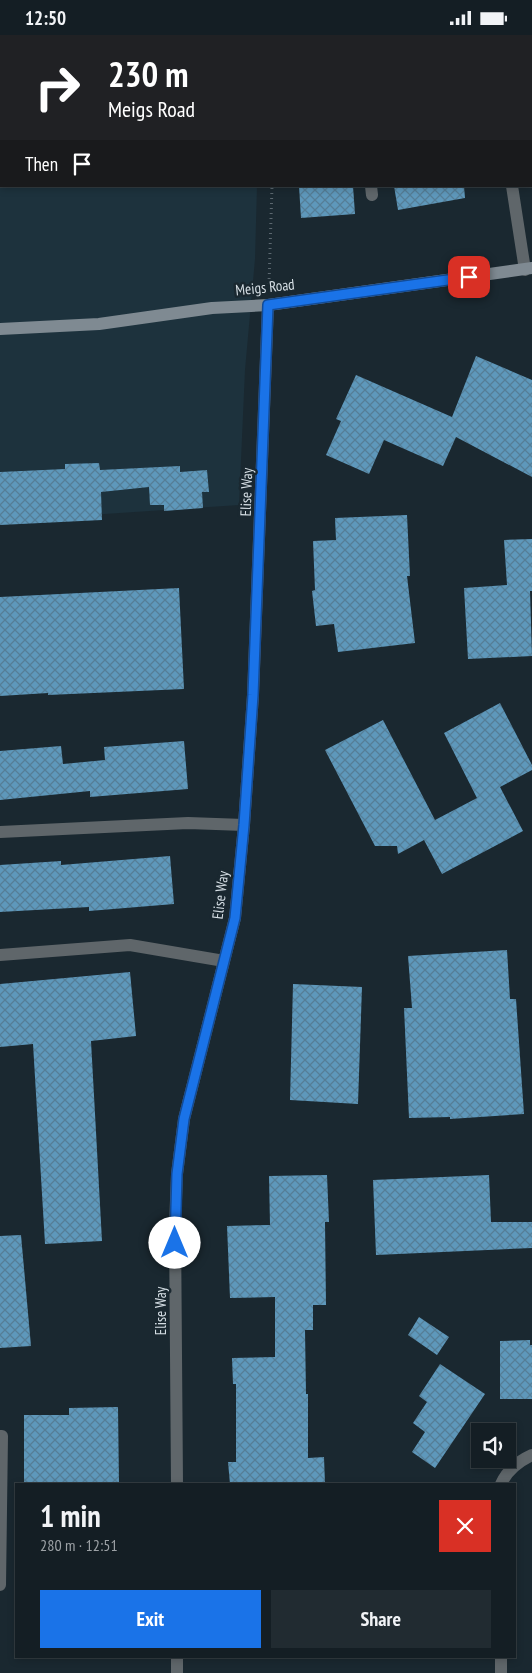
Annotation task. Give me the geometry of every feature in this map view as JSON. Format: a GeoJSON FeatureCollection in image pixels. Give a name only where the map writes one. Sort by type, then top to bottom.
{"type":"FeatureCollection","features":[{"type":"Feature","properties":{"kind":"main road","name":"Meigs Road"},"geometry":{"type":"LineString","coordinates":[[0,329],[99,324],[212,309],[268,305],[528,269]]}},
{"type":"Feature","properties":{"kind":"street"},"geometry":{"type":"LineString","coordinates":[[512,187],[528,269]]}},
{"type":"Feature","properties":{"kind":"street","name":"Elise Way"},"geometry":{"type":"LineString","coordinates":[[176,1483],[175,1227],[177,1174],[184,1119],[235,918],[254,686],[268,305]]}},
{"type":"Feature","properties":{"kind":"street"},"geometry":{"type":"LineString","coordinates":[[0,832],[188,823],[244,825]]}},
{"type":"Feature","properties":{"kind":"street"},"geometry":{"type":"LineString","coordinates":[[0,955],[130,945],[224,961]]}},
{"type":"Feature","properties":{"kind":"street"},"geometry":{"type":"LineString","coordinates":[[0,1436],[2,1436],[0,1585]]}},
{"type":"Feature","properties":{"kind":"street"},"geometry":{"type":"LineString","coordinates":[[502,1483],[512,1467],[524,1458],[532,1455]]}},
{"type":"Feature","properties":{"kind":"street"},"geometry":{"type":"LineString","coordinates":[[177,1658],[177,1673]]}},
{"type":"Feature","properties":{"kind":"street"},"geometry":{"type":"LineString","coordinates":[[500,1658],[501,1673]]}},
{"type":"Feature","properties":{"kind":"path"},"geometry":{"type":"LineString","coordinates":[[268,305],[272,187]]}},
{"type":"Feature","properties":{"kind":"shaded area"},"geometry":{"type":"Polygon","coordinates":[[[0,187],[257,187],[255,259],[245,370],[239,505],[0,521],[0,187]]]}},
{"type":"Feature","properties":{"kind":"building"},"geometry":{"type":"Polygon","coordinates":[[[299,187],[353,187],[355,214],[301,218],[299,187]]]}},
{"type":"Feature","properties":{"kind":"building"},"geometry":{"type":"Polygon","coordinates":[[[394,187],[464,187],[465,198],[398,210],[394,187]]]}},
{"type":"Feature","properties":{"kind":"building"},"geometry":{"type":"Polygon","coordinates":[[[476,356],[532,380],[532,477],[456,437],[443,466],[384,440],[369,474],[326,455],[341,421],[336,419],[356,375],[452,417],[476,356]]]}},
{"type":"Feature","properties":{"kind":"building"},"geometry":{"type":"Polygon","coordinates":[[[99,463],[100,470],[180,466],[180,472],[207,470],[209,492],[202,492],[203,508],[164,511],[164,505],[150,505],[149,487],[101,492],[102,520],[0,525],[0,472],[65,469],[65,464],[99,463]]]}},
{"type":"Feature","properties":{"kind":"building"},"geometry":{"type":"Polygon","coordinates":[[[407,515],[410,576],[407,576],[415,643],[338,652],[334,624],[316,626],[312,591],[315,590],[313,541],[336,540],[335,518],[407,515]]]}},
{"type":"Feature","properties":{"kind":"building"},"geometry":{"type":"Polygon","coordinates":[[[532,539],[532,591],[530,591],[532,656],[468,659],[464,588],[507,585],[504,540],[532,539]]]}},
{"type":"Feature","properties":{"kind":"building"},"geometry":{"type":"Polygon","coordinates":[[[179,588],[184,689],[0,696],[0,597],[179,588]]]}},
{"type":"Feature","properties":{"kind":"building"},"geometry":{"type":"Polygon","coordinates":[[[500,703],[532,765],[532,770],[500,787],[523,831],[442,874],[424,840],[398,854],[397,846],[375,846],[325,750],[383,720],[435,820],[477,798],[444,733],[500,703]]]}},
{"type":"Feature","properties":{"kind":"building"},"geometry":{"type":"Polygon","coordinates":[[[184,741],[188,789],[90,797],[90,791],[0,800],[0,751],[61,746],[63,764],[105,760],[104,747],[184,741]]]}},
{"type":"Feature","properties":{"kind":"building"},"geometry":{"type":"Polygon","coordinates":[[[170,856],[174,904],[89,911],[89,907],[0,912],[0,865],[61,861],[61,865],[170,856]]]}},
{"type":"Feature","properties":{"kind":"building"},"geometry":{"type":"Polygon","coordinates":[[[507,950],[510,999],[516,999],[524,1114],[450,1119],[450,1117],[409,1118],[404,1008],[412,1008],[408,956],[507,950]]]}},
{"type":"Feature","properties":{"kind":"building"},"geometry":{"type":"Polygon","coordinates":[[[130,972],[136,1036],[91,1041],[102,1241],[45,1244],[33,1044],[0,1047],[0,984],[130,972]]]}},
{"type":"Feature","properties":{"kind":"building"},"geometry":{"type":"Polygon","coordinates":[[[293,984],[362,987],[358,1104],[290,1100],[293,984]]]}},
{"type":"Feature","properties":{"kind":"building"},"geometry":{"type":"Polygon","coordinates":[[[327,1175],[329,1222],[325,1222],[326,1305],[313,1305],[313,1330],[305,1330],[308,1458],[324,1457],[325,1483],[230,1483],[228,1462],[236,1462],[236,1384],[233,1384],[232,1358],[275,1357],[275,1297],[230,1298],[227,1226],[270,1225],[269,1176],[327,1175]]]}},
{"type":"Feature","properties":{"kind":"building"},"geometry":{"type":"Polygon","coordinates":[[[489,1175],[491,1222],[532,1222],[532,1248],[376,1255],[373,1180],[489,1175]]]}},
{"type":"Feature","properties":{"kind":"building"},"geometry":{"type":"Polygon","coordinates":[[[21,1235],[31,1346],[0,1348],[0,1236],[21,1235]]]}},
{"type":"Feature","properties":{"kind":"building"},"geometry":{"type":"Polygon","coordinates":[[[419,1317],[449,1337],[437,1355],[408,1335],[419,1317]]]}},
{"type":"Feature","properties":{"kind":"building"},"geometry":{"type":"Polygon","coordinates":[[[530,1340],[530,1345],[532,1345],[532,1399],[500,1399],[500,1341],[530,1340]]]}},
{"type":"Feature","properties":{"kind":"building"},"geometry":{"type":"Polygon","coordinates":[[[440,1364],[485,1394],[435,1468],[412,1452],[425,1432],[413,1423],[427,1402],[419,1396],[440,1364]]]}},
{"type":"Feature","properties":{"kind":"building"},"geometry":{"type":"Polygon","coordinates":[[[118,1407],[119,1483],[24,1483],[24,1415],[69,1415],[69,1408],[118,1407]]]}},
{"type":"Feature","properties":{"kind":"route"},"geometry":{"type":"LineString","coordinates":[[175,1243],[177,1174],[184,1119],[235,918],[253,695],[265,425],[268,305],[469,277]]}}]}
